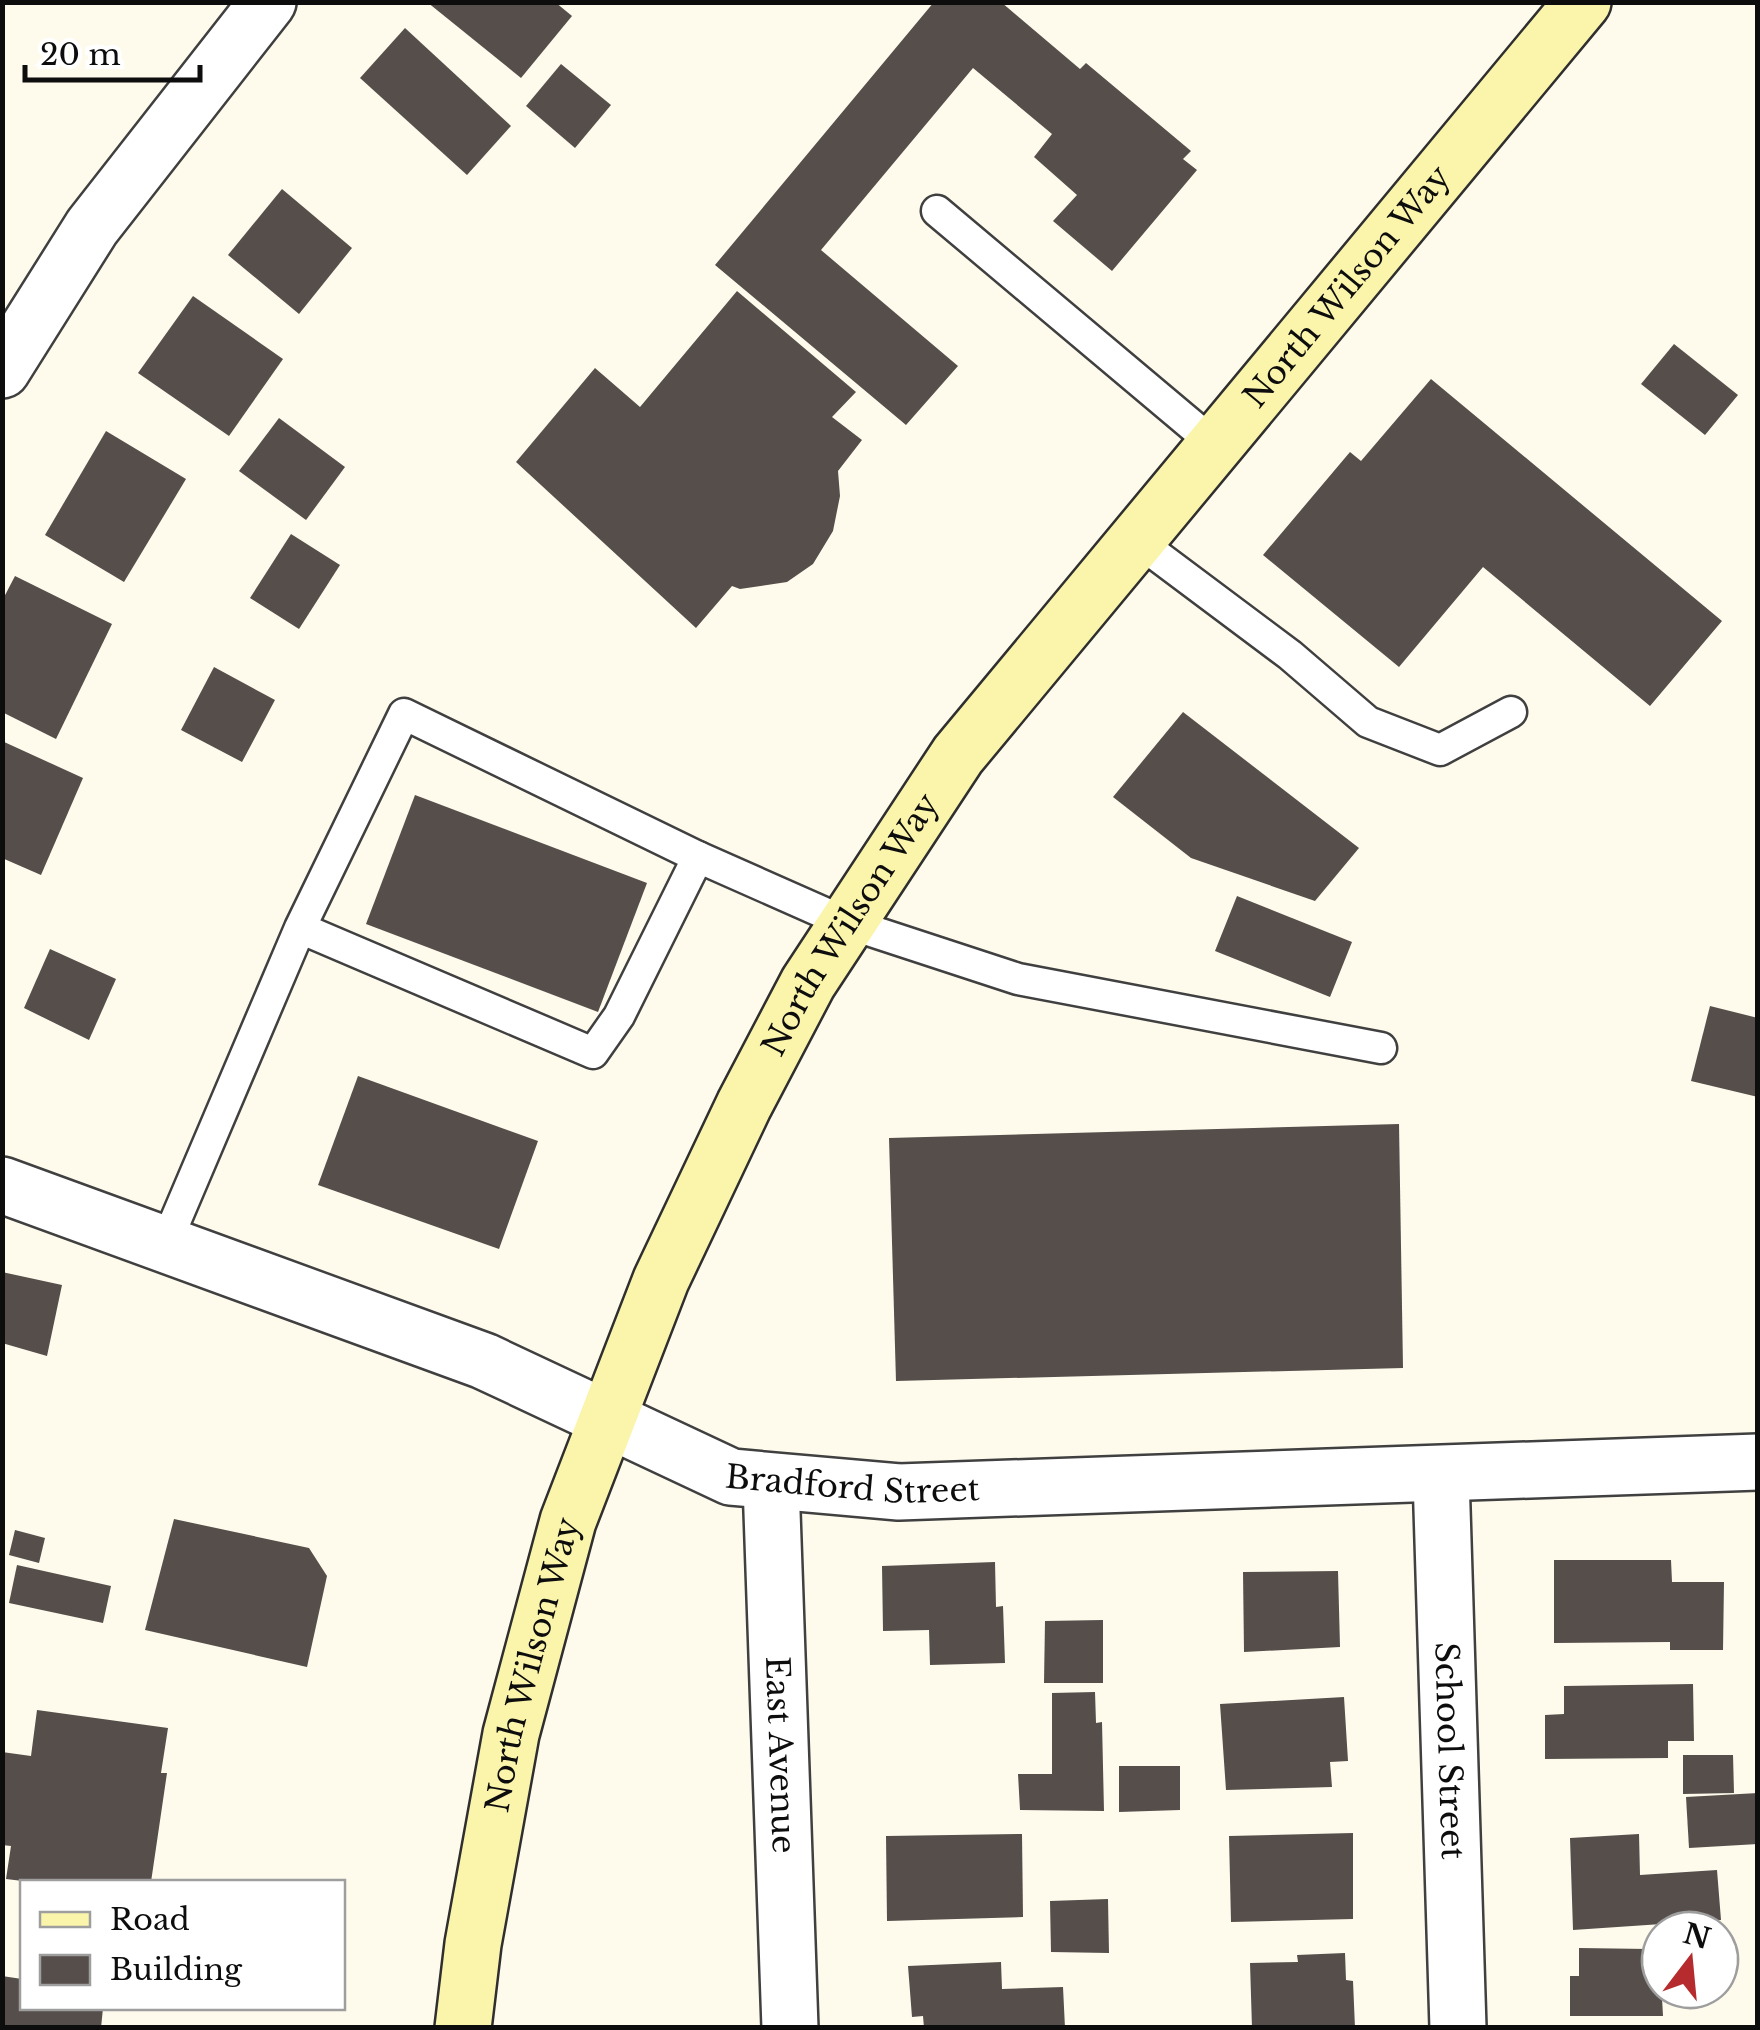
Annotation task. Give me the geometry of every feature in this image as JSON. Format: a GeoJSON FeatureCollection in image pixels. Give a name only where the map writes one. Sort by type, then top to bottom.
{"type":"FeatureCollection","features":[{"type":"Feature","properties":{"kind":"main road","name":"North Wilson Way"},"geometry":{"type":"LineString","coordinates":[[463,2028],[473,1944],[510,1734],[568,1521],[661,1280],[744,1105],[808,984],[958,755],[1578,4]]}},
{"type":"Feature","properties":{"kind":"street"},"geometry":{"type":"LineString","coordinates":[[2,370],[18,310],[92,227],[268,2]]}},
{"type":"Feature","properties":{"kind":"street","name":"Bradford Street"},"geometry":{"type":"LineString","coordinates":[[2,1185],[484,1361],[731,1477],[899,1492],[1758,1462]]}},
{"type":"Feature","properties":{"kind":"street","name":"School Street"},"geometry":{"type":"LineString","coordinates":[[1441,1476],[1458,2028]]}},
{"type":"Feature","properties":{"kind":"street","name":"East Avenue"},"geometry":{"type":"LineString","coordinates":[[770,1483],[790,2028]]}},
{"type":"Feature","properties":{"kind":"lane"},"geometry":{"type":"LineString","coordinates":[[937,211],[1214,443]]}},
{"type":"Feature","properties":{"kind":"lane"},"geometry":{"type":"LineString","coordinates":[[1135,539],[1290,655],[1368,722],[1440,750],[1512,712]]}},
{"type":"Feature","properties":{"kind":"lane"},"geometry":{"type":"LineString","coordinates":[[165,1245],[300,928],[404,714],[847,924],[1018,979],[1381,1048]]}},
{"type":"Feature","properties":{"kind":"lane"},"geometry":{"type":"LineString","coordinates":[[300,928],[593,1052],[619,1016],[698,856]]}},
{"type":"Feature","properties":{"kind":"building"},"geometry":{"type":"Polygon","coordinates":[[[427,2],[555,2],[572,16],[521,78],[427,2]]]}},
{"type":"Feature","properties":{"kind":"building"},"geometry":{"type":"Polygon","coordinates":[[[934,2],[1001,2],[1080,69],[1086,63],[1191,151],[1183,159],[1197,170],[1112,271],[1053,221],[1077,195],[1034,157],[1052,134],[973,68],[821,250],[958,366],[906,425],[715,265],[934,2]]]}},
{"type":"Feature","properties":{"kind":"building"},"geometry":{"type":"Polygon","coordinates":[[[405,28],[511,126],[467,175],[360,78],[405,28]]]}},
{"type":"Feature","properties":{"kind":"building"},"geometry":{"type":"Polygon","coordinates":[[[561,64],[611,105],[575,148],[526,106],[561,64]]]}},
{"type":"Feature","properties":{"kind":"building"},"geometry":{"type":"Polygon","coordinates":[[[282,189],[352,248],[299,314],[228,255],[282,189]]]}},
{"type":"Feature","properties":{"kind":"building"},"geometry":{"type":"Polygon","coordinates":[[[737,291],[856,392],[832,417],[862,440],[838,471],[840,496],[833,531],[813,564],[787,582],[740,589],[732,586],[696,628],[516,462],[595,368],[640,407],[737,291]]]}},
{"type":"Feature","properties":{"kind":"building"},"geometry":{"type":"Polygon","coordinates":[[[193,296],[283,359],[229,436],[138,373],[193,296]]]}},
{"type":"Feature","properties":{"kind":"building"},"geometry":{"type":"Polygon","coordinates":[[[1674,344],[1738,395],[1705,435],[1641,384],[1674,344]]]}},
{"type":"Feature","properties":{"kind":"building"},"geometry":{"type":"Polygon","coordinates":[[[1431,379],[1722,621],[1650,706],[1483,567],[1399,667],[1263,555],[1350,452],[1361,461],[1431,379]]]}},
{"type":"Feature","properties":{"kind":"building"},"geometry":{"type":"Polygon","coordinates":[[[279,418],[345,467],[306,520],[239,471],[279,418]]]}},
{"type":"Feature","properties":{"kind":"building"},"geometry":{"type":"Polygon","coordinates":[[[106,431],[186,479],[124,582],[45,535],[106,431]]]}},
{"type":"Feature","properties":{"kind":"building"},"geometry":{"type":"Polygon","coordinates":[[[291,534],[340,565],[299,629],[250,598],[291,534]]]}},
{"type":"Feature","properties":{"kind":"building"},"geometry":{"type":"Polygon","coordinates":[[[15,576],[112,624],[56,739],[2,712],[2,601],[15,576]]]}},
{"type":"Feature","properties":{"kind":"building"},"geometry":{"type":"Polygon","coordinates":[[[214,667],[275,700],[242,762],[181,730],[214,667]]]}},
{"type":"Feature","properties":{"kind":"building"},"geometry":{"type":"Polygon","coordinates":[[[1183,712],[1359,848],[1315,901],[1191,858],[1113,797],[1183,712]]]}},
{"type":"Feature","properties":{"kind":"building"},"geometry":{"type":"Polygon","coordinates":[[[2,741],[83,778],[41,875],[2,858],[2,741]]]}},
{"type":"Feature","properties":{"kind":"building"},"geometry":{"type":"Polygon","coordinates":[[[415,795],[647,883],[598,1012],[366,924],[415,795]]]}},
{"type":"Feature","properties":{"kind":"building"},"geometry":{"type":"Polygon","coordinates":[[[1237,896],[1352,942],[1330,997],[1215,951],[1237,896]]]}},
{"type":"Feature","properties":{"kind":"building"},"geometry":{"type":"Polygon","coordinates":[[[50,949],[116,979],[89,1040],[24,1008],[50,949]]]}},
{"type":"Feature","properties":{"kind":"building"},"geometry":{"type":"Polygon","coordinates":[[[1710,1006],[1758,1018],[1758,1097],[1691,1081],[1710,1006]]]}},
{"type":"Feature","properties":{"kind":"building"},"geometry":{"type":"Polygon","coordinates":[[[358,1076],[538,1141],[499,1249],[318,1185],[358,1076]]]}},
{"type":"Feature","properties":{"kind":"building"},"geometry":{"type":"Polygon","coordinates":[[[1399,1124],[1403,1368],[896,1381],[889,1138],[1399,1124]]]}},
{"type":"Feature","properties":{"kind":"building"},"geometry":{"type":"Polygon","coordinates":[[[2,1272],[62,1285],[47,1356],[2,1343],[2,1272]]]}},
{"type":"Feature","properties":{"kind":"building"},"geometry":{"type":"Polygon","coordinates":[[[174,1519],[309,1548],[327,1576],[307,1667],[145,1630],[174,1519]]]}},
{"type":"Feature","properties":{"kind":"building"},"geometry":{"type":"Polygon","coordinates":[[[15,1530],[45,1538],[39,1563],[9,1555],[15,1530]]]}},
{"type":"Feature","properties":{"kind":"building"},"geometry":{"type":"Polygon","coordinates":[[[1554,1560],[1671,1560],[1672,1582],[1724,1582],[1723,1650],[1670,1650],[1670,1642],[1554,1643],[1554,1560]]]}},
{"type":"Feature","properties":{"kind":"building"},"geometry":{"type":"Polygon","coordinates":[[[995,1562],[996,1607],[1003,1606],[1005,1663],[930,1665],[929,1630],[883,1631],[882,1566],[995,1562]]]}},
{"type":"Feature","properties":{"kind":"building"},"geometry":{"type":"Polygon","coordinates":[[[17,1565],[111,1586],[103,1623],[9,1603],[17,1565]]]}},
{"type":"Feature","properties":{"kind":"building"},"geometry":{"type":"Polygon","coordinates":[[[1338,1571],[1340,1647],[1244,1652],[1243,1572],[1338,1571]]]}},
{"type":"Feature","properties":{"kind":"building"},"geometry":{"type":"Polygon","coordinates":[[[1103,1620],[1103,1683],[1044,1683],[1045,1621],[1103,1620]]]}},
{"type":"Feature","properties":{"kind":"building"},"geometry":{"type":"Polygon","coordinates":[[[1693,1684],[1694,1741],[1668,1741],[1668,1758],[1545,1759],[1545,1715],[1564,1714],[1564,1686],[1693,1684]]]}},
{"type":"Feature","properties":{"kind":"building"},"geometry":{"type":"Polygon","coordinates":[[[1095,1692],[1096,1723],[1102,1722],[1104,1811],[1020,1810],[1018,1774],[1052,1774],[1052,1693],[1095,1692]]]}},
{"type":"Feature","properties":{"kind":"building"},"geometry":{"type":"Polygon","coordinates":[[[1344,1697],[1348,1761],[1330,1762],[1332,1787],[1226,1790],[1220,1704],[1344,1697]]]}},
{"type":"Feature","properties":{"kind":"building"},"geometry":{"type":"Polygon","coordinates":[[[37,1710],[168,1728],[161,1773],[167,1773],[151,1880],[6,1879],[11,1846],[2,1845],[2,1752],[31,1756],[37,1710]]]}},
{"type":"Feature","properties":{"kind":"building"},"geometry":{"type":"Polygon","coordinates":[[[1683,1755],[1733,1755],[1734,1793],[1683,1794],[1683,1755]]]}},
{"type":"Feature","properties":{"kind":"building"},"geometry":{"type":"Polygon","coordinates":[[[1119,1766],[1180,1766],[1180,1810],[1119,1812],[1119,1766]]]}},
{"type":"Feature","properties":{"kind":"building"},"geometry":{"type":"Polygon","coordinates":[[[1758,1793],[1758,1844],[1689,1848],[1686,1797],[1758,1793]]]}},
{"type":"Feature","properties":{"kind":"building"},"geometry":{"type":"Polygon","coordinates":[[[1353,1833],[1353,1919],[1231,1922],[1229,1836],[1353,1833]]]}},
{"type":"Feature","properties":{"kind":"building"},"geometry":{"type":"Polygon","coordinates":[[[1022,1834],[1023,1917],[887,1921],[886,1836],[1022,1834]]]}},
{"type":"Feature","properties":{"kind":"building"},"geometry":{"type":"Polygon","coordinates":[[[1639,1834],[1640,1875],[1717,1870],[1720,1910],[1640,1910],[1640,1925],[1573,1930],[1570,1838],[1639,1834]]]}},
{"type":"Feature","properties":{"kind":"building"},"geometry":{"type":"Polygon","coordinates":[[[1108,1899],[1109,1953],[1051,1952],[1050,1901],[1108,1899]]]}},
{"type":"Feature","properties":{"kind":"building"},"geometry":{"type":"Polygon","coordinates":[[[1579,1948],[1640,1949],[1640,2010],[1663,2010],[1663,2016],[1570,2016],[1570,1976],[1579,1976],[1579,1948]]]}},
{"type":"Feature","properties":{"kind":"building"},"geometry":{"type":"Polygon","coordinates":[[[1345,1953],[1346,1980],[1353,1981],[1355,2028],[1252,2028],[1250,1963],[1298,1962],[1297,1955],[1345,1953]]]}},
{"type":"Feature","properties":{"kind":"building"},"geometry":{"type":"Polygon","coordinates":[[[1001,1962],[1002,1989],[1063,1987],[1065,2028],[924,2028],[923,2016],[912,2017],[908,1966],[1001,1962]]]}},
{"type":"Feature","properties":{"kind":"building"},"geometry":{"type":"Polygon","coordinates":[[[2,1976],[20,1979],[20,2010],[103,2010],[101,2028],[2,2028],[2,1976]]]}}]}
